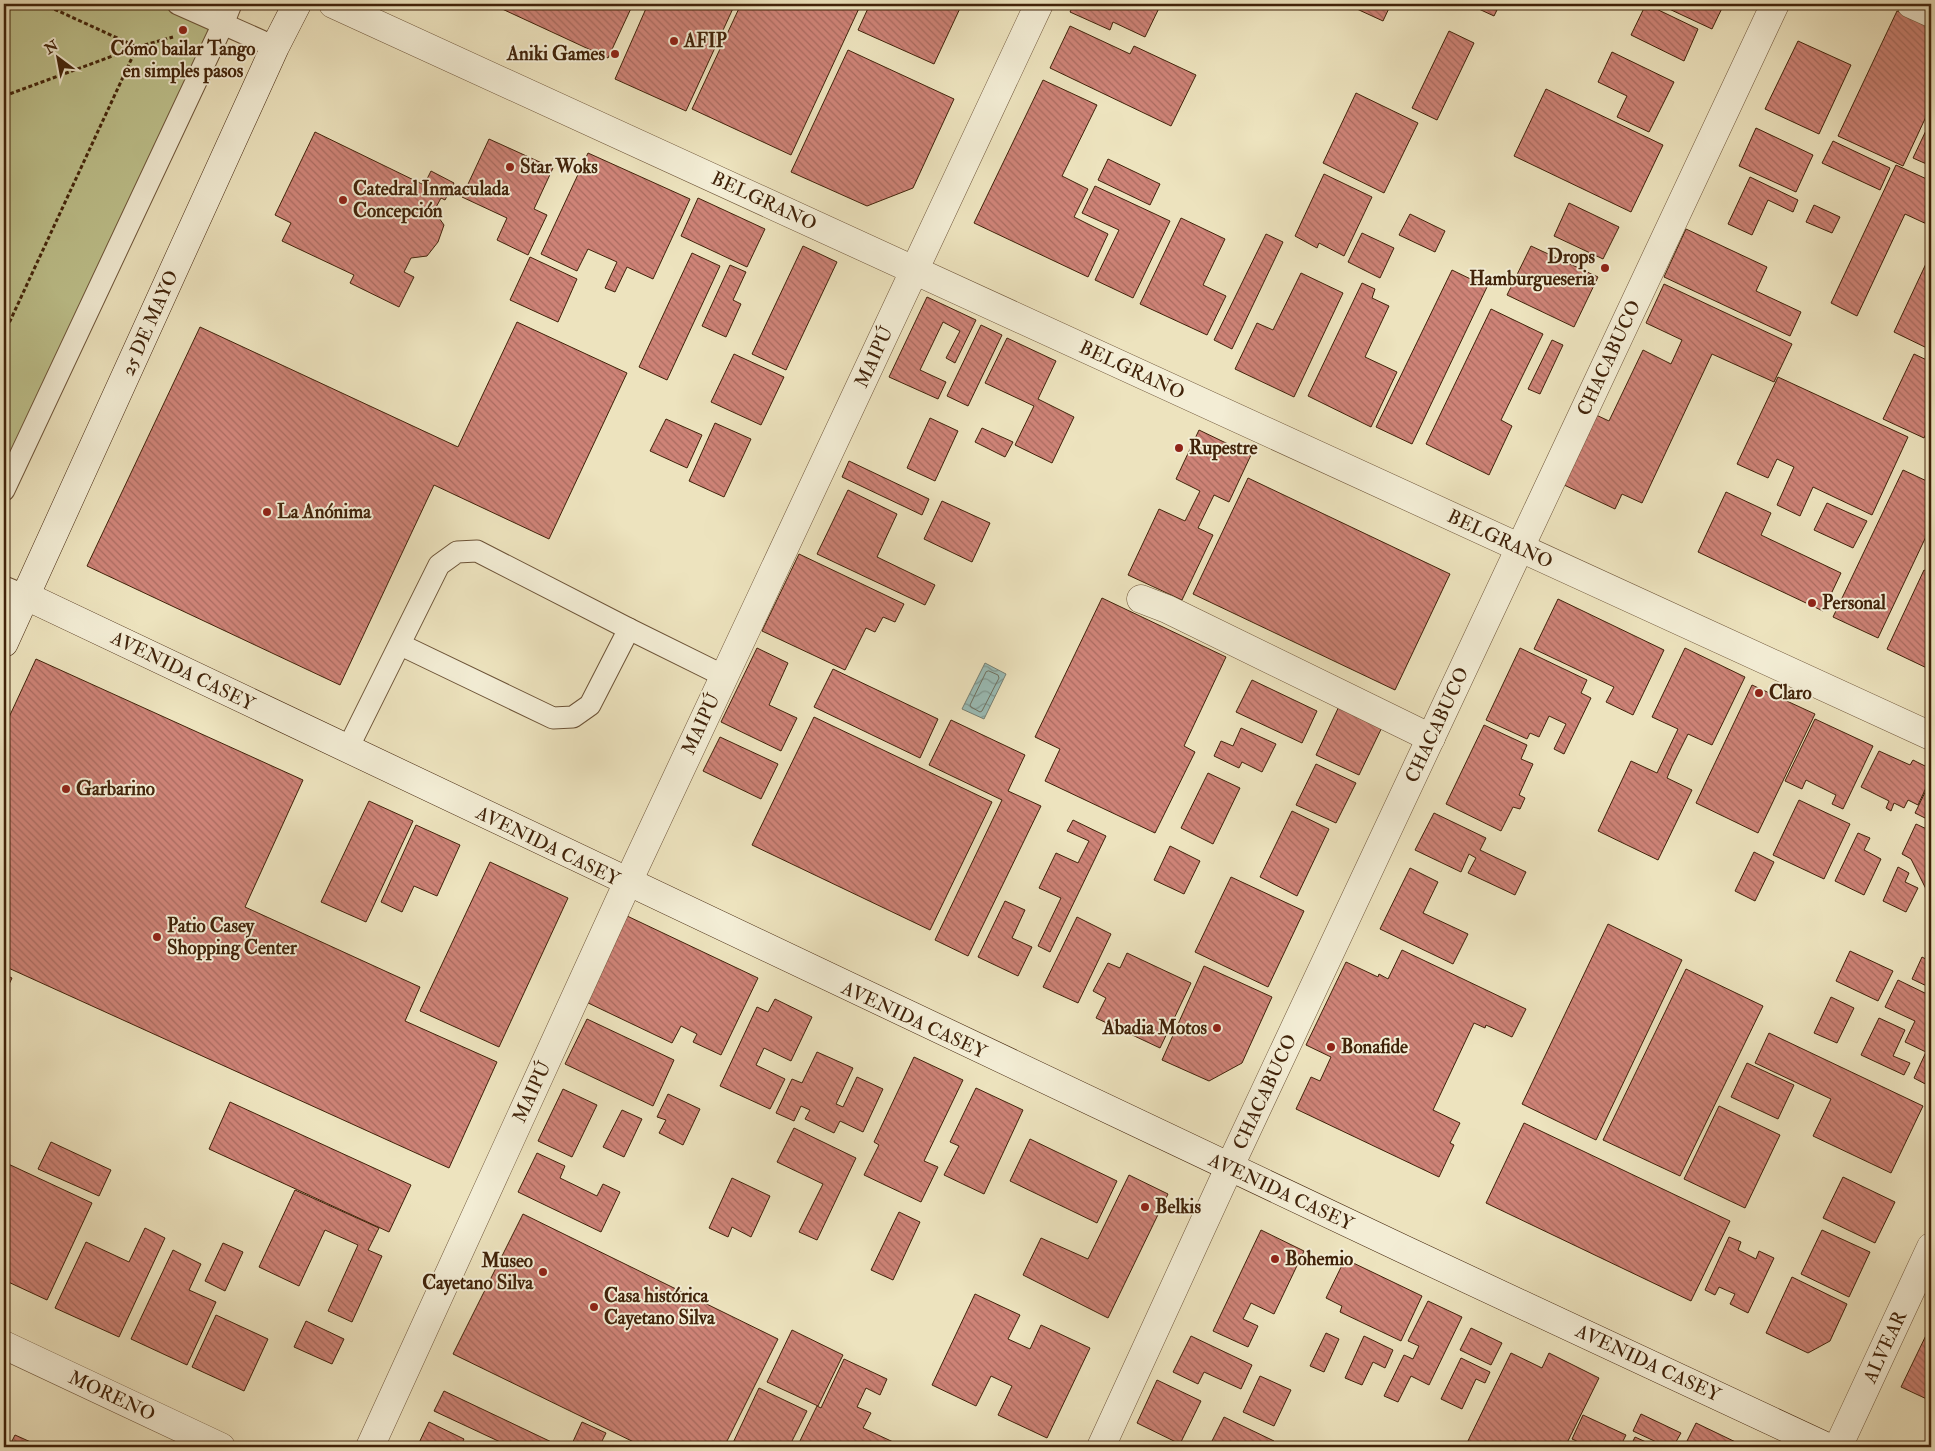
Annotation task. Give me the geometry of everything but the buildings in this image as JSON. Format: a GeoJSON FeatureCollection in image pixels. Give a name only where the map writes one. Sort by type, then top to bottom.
{"type":"FeatureCollection","features":[{"type":"Feature","properties":{"kind":"street","name":"25 DE MAYO"},"geometry":{"type":"LineString","coordinates":[[4,643],[15,591],[297,4]]}},
{"type":"Feature","properties":{"kind":"street","name":"BELGRANO"},"geometry":{"type":"LineString","coordinates":[[333,4],[1931,736]]}},
{"type":"Feature","properties":{"kind":"street","name":"MAIPÚ"},"geometry":{"type":"LineString","coordinates":[[370,1447],[627,884],[1039,4]]}},
{"type":"Feature","properties":{"kind":"street","name":"CHACABUCO"},"geometry":{"type":"LineString","coordinates":[[1101,1447],[1229,1168],[1775,4]]}},
{"type":"Feature","properties":{"kind":"street"},"geometry":{"type":"LineString","coordinates":[[1912,4],[1931,13]]}},
{"type":"Feature","properties":{"kind":"street","name":"AVENIDA CASEY"},"geometry":{"type":"LineString","coordinates":[[15,591],[627,884],[1827,1447]]}},
{"type":"Feature","properties":{"kind":"street"},"geometry":{"type":"LineString","coordinates":[[1141,598],[1431,738]]}},
{"type":"Feature","properties":{"kind":"street","name":"ALVEAR"},"geometry":{"type":"LineString","coordinates":[[1838,1447],[1931,1247]]}},
{"type":"Feature","properties":{"kind":"street","name":"MORENO"},"geometry":{"type":"LineString","coordinates":[[4,1346],[221,1447]]}},
{"type":"Feature","properties":{"kind":"lane"},"geometry":{"type":"LineString","coordinates":[[178,4],[276,47]]}},
{"type":"Feature","properties":{"kind":"lane"},"geometry":{"type":"LineString","coordinates":[[4,490],[231,4]]}},
{"type":"Feature","properties":{"kind":"lane"},"geometry":{"type":"LineString","coordinates":[[347,750],[439,565],[457,552],[477,551],[724,676]]}},
{"type":"Feature","properties":{"kind":"lane"},"geometry":{"type":"LineString","coordinates":[[401,644],[554,718],[573,717],[590,705],[629,629]]}},
{"type":"Feature","properties":{"kind":"path"},"geometry":{"type":"LineString","coordinates":[[43,4],[137,47]]}},
{"type":"Feature","properties":{"kind":"path"},"geometry":{"type":"LineString","coordinates":[[4,96],[137,47],[223,24]]}},
{"type":"Feature","properties":{"kind":"path"},"geometry":{"type":"LineString","coordinates":[[4,334],[137,47]]}},
{"type":"Feature","properties":{"kind":"green space"},"geometry":{"type":"Polygon","coordinates":[[[4,4],[178,4],[223,24],[4,490],[4,4]]]}},
{"type":"Feature","properties":{"kind":"water"},"geometry":{"type":"Polygon","coordinates":[[[985,663],[1006,674],[984,719],[962,709],[985,663]]]}},
{"type":"Feature","properties":{"kind":"place","name":"Cómo bailar Tango en simples pasos"},"geometry":{"type":"Point","coordinates":[183,30]}},
{"type":"Feature","properties":{"kind":"place","name":"AFIP"},"geometry":{"type":"Point","coordinates":[674,41]}},
{"type":"Feature","properties":{"kind":"place","name":"Aniki Games"},"geometry":{"type":"Point","coordinates":[615,54]}},
{"type":"Feature","properties":{"kind":"place","name":"Star Woks"},"geometry":{"type":"Point","coordinates":[510,167]}},
{"type":"Feature","properties":{"kind":"place","name":"Catedral Inmaculada Concepción"},"geometry":{"type":"Point","coordinates":[343,200]}},
{"type":"Feature","properties":{"kind":"place","name":"Drops Hamburgueseria"},"geometry":{"type":"Point","coordinates":[1605,268]}},
{"type":"Feature","properties":{"kind":"place","name":"Rupestre"},"geometry":{"type":"Point","coordinates":[1179,448]}},
{"type":"Feature","properties":{"kind":"place","name":"La Anónima"},"geometry":{"type":"Point","coordinates":[267,512]}},
{"type":"Feature","properties":{"kind":"place","name":"Personal"},"geometry":{"type":"Point","coordinates":[1812,603]}},
{"type":"Feature","properties":{"kind":"place","name":"Claro"},"geometry":{"type":"Point","coordinates":[1759,693]}},
{"type":"Feature","properties":{"kind":"place","name":"Garbarino"},"geometry":{"type":"Point","coordinates":[66,789]}},
{"type":"Feature","properties":{"kind":"place","name":"Patio Casey Shopping Center"},"geometry":{"type":"Point","coordinates":[157,937]}},
{"type":"Feature","properties":{"kind":"place","name":"Abadia Motos"},"geometry":{"type":"Point","coordinates":[1217,1028]}},
{"type":"Feature","properties":{"kind":"place","name":"Bonafide"},"geometry":{"type":"Point","coordinates":[1331,1047]}},
{"type":"Feature","properties":{"kind":"place","name":"Belkis"},"geometry":{"type":"Point","coordinates":[1145,1207]}},
{"type":"Feature","properties":{"kind":"place","name":"Bohemio"},"geometry":{"type":"Point","coordinates":[1275,1259]}},
{"type":"Feature","properties":{"kind":"place","name":"Museo Cayetano Silva"},"geometry":{"type":"Point","coordinates":[543,1272]}},
{"type":"Feature","properties":{"kind":"place","name":"Casa histórica Cayetano Silva"},"geometry":{"type":"Point","coordinates":[594,1307]}}]}
